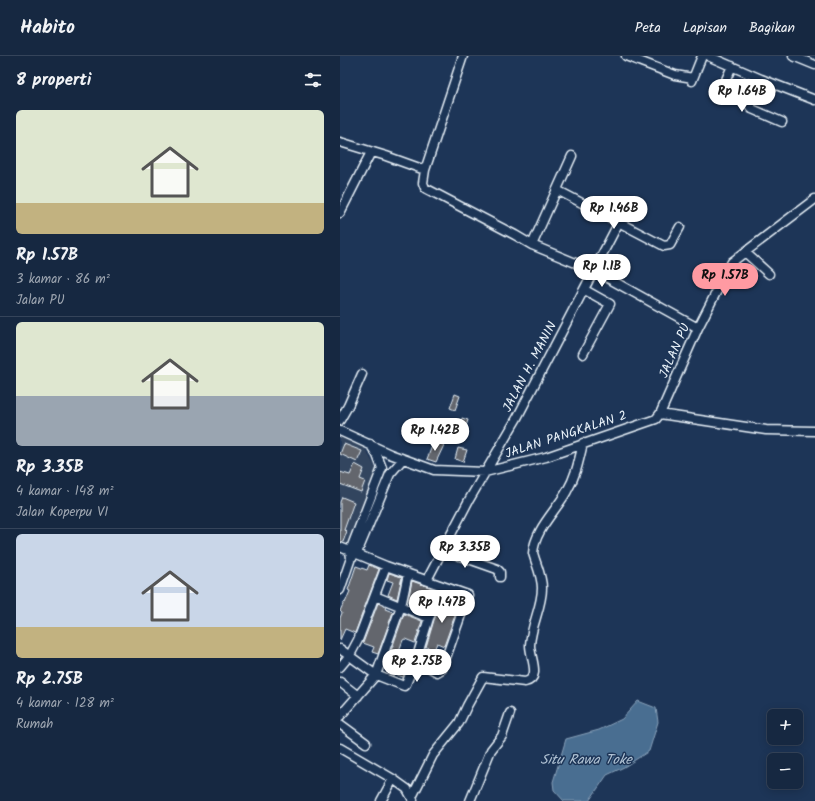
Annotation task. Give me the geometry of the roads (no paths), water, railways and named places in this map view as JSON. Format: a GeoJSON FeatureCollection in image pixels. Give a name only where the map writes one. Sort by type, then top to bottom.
{"type":"FeatureCollection","features":[{"type":"Feature","properties":{"kind":"street"},"geometry":{"type":"LineString","coordinates":[[463,56],[425,170],[423,184],[425,188],[516,235],[532,245],[595,271],[698,328]]}},
{"type":"Feature","properties":{"kind":"street"},"geometry":{"type":"LineString","coordinates":[[626,56],[692,80],[702,56]]}},
{"type":"Feature","properties":{"kind":"street"},"geometry":{"type":"LineString","coordinates":[[708,56],[815,100]]}},
{"type":"Feature","properties":{"kind":"street"},"geometry":{"type":"LineString","coordinates":[[793,56],[815,65]]}},
{"type":"Feature","properties":{"kind":"street"},"geometry":{"type":"LineString","coordinates":[[721,91],[732,66]]}},
{"type":"Feature","properties":{"kind":"street"},"geometry":{"type":"LineString","coordinates":[[761,79],[750,107],[752,110],[782,122]]}},
{"type":"Feature","properties":{"kind":"street"},"geometry":{"type":"LineString","coordinates":[[340,142],[425,170]]}},
{"type":"Feature","properties":{"kind":"street"},"geometry":{"type":"LineString","coordinates":[[340,214],[371,152]]}},
{"type":"Feature","properties":{"kind":"street"},"geometry":{"type":"LineString","coordinates":[[532,245],[572,156]]}},
{"type":"Feature","properties":{"kind":"street"},"geometry":{"type":"LineString","coordinates":[[557,190],[664,246],[670,245],[680,227]]}},
{"type":"Feature","properties":{"kind":"street","name":"JALAN PU"},"geometry":{"type":"LineString","coordinates":[[660,414],[698,328],[732,262],[746,253],[815,199]]}},
{"type":"Feature","properties":{"kind":"street","name":"JALAN H. MANIN"},"geometry":{"type":"LineString","coordinates":[[427,580],[469,500],[517,418],[595,271],[618,224]]}},
{"type":"Feature","properties":{"kind":"street"},"geometry":{"type":"LineString","coordinates":[[746,253],[769,274]]}},
{"type":"Feature","properties":{"kind":"street"},"geometry":{"type":"LineString","coordinates":[[583,354],[610,304],[585,290]]}},
{"type":"Feature","properties":{"kind":"street"},"geometry":{"type":"LineString","coordinates":[[340,420],[362,374]]}},
{"type":"Feature","properties":{"kind":"street"},"geometry":{"type":"LineString","coordinates":[[660,414],[766,430],[815,431]]}},
{"type":"Feature","properties":{"kind":"street","name":"JALAN PANGKALAN 2"},"geometry":{"type":"LineString","coordinates":[[340,431],[403,459],[434,470],[485,472],[546,457],[653,420],[660,414]]}},
{"type":"Feature","properties":{"kind":"street"},"geometry":{"type":"LineString","coordinates":[[341,586],[382,468],[369,444]]}},
{"type":"Feature","properties":{"kind":"street"},"geometry":{"type":"LineString","coordinates":[[413,799],[433,755],[459,723],[483,677],[525,682],[530,681],[533,678],[535,673],[530,649],[530,635],[542,587],[540,573],[533,553],[534,548],[539,534],[567,491],[578,464],[582,444]]}},
{"type":"Feature","properties":{"kind":"street"},"geometry":{"type":"LineString","coordinates":[[353,554],[390,474],[403,459]]}},
{"type":"Feature","properties":{"kind":"street"},"geometry":{"type":"LineString","coordinates":[[381,471],[390,474]]}},
{"type":"Feature","properties":{"kind":"street"},"geometry":{"type":"LineString","coordinates":[[340,547],[353,554],[468,595],[460,622],[440,672],[416,660]]}},
{"type":"Feature","properties":{"kind":"street"},"geometry":{"type":"LineString","coordinates":[[443,550],[497,569],[500,572],[500,577]]}},
{"type":"Feature","properties":{"kind":"street"},"geometry":{"type":"LineString","coordinates":[[340,667],[350,656],[364,626],[386,566]]}},
{"type":"Feature","properties":{"kind":"street"},"geometry":{"type":"LineString","coordinates":[[340,716],[376,675],[400,606],[408,574]]}},
{"type":"Feature","properties":{"kind":"street"},"geometry":{"type":"LineString","coordinates":[[340,649],[376,675],[404,686],[416,660],[429,618],[443,587]]}},
{"type":"Feature","properties":{"kind":"street"},"geometry":{"type":"LineString","coordinates":[[375,596],[429,618]]}},
{"type":"Feature","properties":{"kind":"street"},"geometry":{"type":"LineString","coordinates":[[340,682],[358,696]]}},
{"type":"Feature","properties":{"kind":"street"},"geometry":{"type":"LineString","coordinates":[[470,801],[491,750],[502,736],[510,712]]}},
{"type":"Feature","properties":{"kind":"street"},"geometry":{"type":"LineString","coordinates":[[340,724],[366,743]]}},
{"type":"Feature","properties":{"kind":"street"},"geometry":{"type":"LineString","coordinates":[[340,748],[393,779],[407,789],[413,799]]}},
{"type":"Feature","properties":{"kind":"street"},"geometry":{"type":"LineString","coordinates":[[381,801],[393,779]]}},
{"type":"Feature","properties":{"kind":"water","name":"Situ Rawa Toke"},"geometry":{"type":"Polygon","coordinates":[[[638,701],[656,708],[658,722],[649,751],[624,767],[607,775],[589,801],[564,801],[554,790],[553,782],[566,739],[599,730],[622,719],[638,701]]]}}]}
